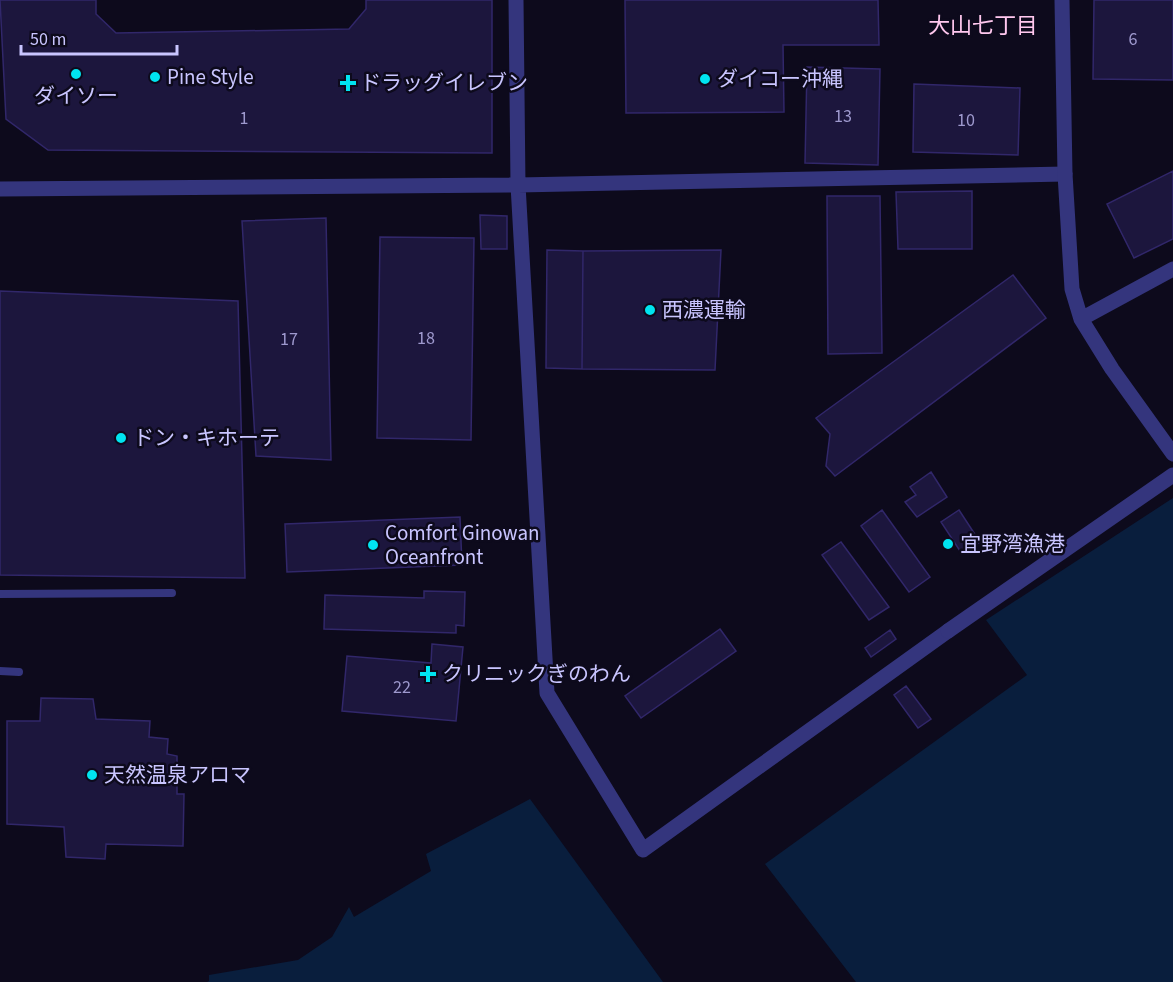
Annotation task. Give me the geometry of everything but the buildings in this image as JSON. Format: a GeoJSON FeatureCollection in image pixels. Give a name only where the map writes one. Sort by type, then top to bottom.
{"type":"FeatureCollection","features":[{"type":"Feature","properties":{"kind":"street"},"geometry":{"type":"LineString","coordinates":[[516,0],[518,185],[547,693],[642,850],[948,631],[1173,475]]}},
{"type":"Feature","properties":{"kind":"street"},"geometry":{"type":"LineString","coordinates":[[1062,0],[1065,174],[1071,289],[1081,319],[1112,369],[1173,454]]}},
{"type":"Feature","properties":{"kind":"street"},"geometry":{"type":"LineString","coordinates":[[0,189],[518,185],[1065,174]]}},
{"type":"Feature","properties":{"kind":"street"},"geometry":{"type":"LineString","coordinates":[[1081,319],[1173,269]]}},
{"type":"Feature","properties":{"kind":"lane"},"geometry":{"type":"LineString","coordinates":[[0,594],[172,593]]}},
{"type":"Feature","properties":{"kind":"lane"},"geometry":{"type":"LineString","coordinates":[[0,671],[19,672]]}},
{"type":"Feature","properties":{"kind":"water"},"geometry":{"type":"Polygon","coordinates":[[[1173,498],[1173,982],[856,982],[765,864],[1027,675],[986,620],[1173,498]]]}},
{"type":"Feature","properties":{"kind":"water"},"geometry":{"type":"Polygon","coordinates":[[[530,799],[663,982],[207,982],[209,975],[298,960],[332,937],[349,907],[354,917],[431,871],[426,854],[530,799]]]}},
{"type":"Feature","properties":{"kind":"place","name":"ダイソー"},"geometry":{"type":"Point","coordinates":[76,74]}},
{"type":"Feature","properties":{"kind":"place","name":"Pine Style"},"geometry":{"type":"Point","coordinates":[155,77]}},
{"type":"Feature","properties":{"kind":"place","name":"ダイコー沖縄"},"geometry":{"type":"Point","coordinates":[705,79]}},
{"type":"Feature","properties":{"kind":"place","name":"ドラッグイレブン"},"geometry":{"type":"Point","coordinates":[348,83]}},
{"type":"Feature","properties":{"kind":"place","name":"西濃運輸"},"geometry":{"type":"Point","coordinates":[650,310]}},
{"type":"Feature","properties":{"kind":"place","name":"ドン・キホーテ"},"geometry":{"type":"Point","coordinates":[121,438]}},
{"type":"Feature","properties":{"kind":"place","name":"宜野湾漁港"},"geometry":{"type":"Point","coordinates":[948,544]}},
{"type":"Feature","properties":{"kind":"place","name":"Comfort Ginowan Oceanfront"},"geometry":{"type":"Point","coordinates":[373,545]}},
{"type":"Feature","properties":{"kind":"place","name":"クリニックぎのわん"},"geometry":{"type":"Point","coordinates":[428,674]}},
{"type":"Feature","properties":{"kind":"place","name":"天然温泉アロマ"},"geometry":{"type":"Point","coordinates":[92,775]}},
{"type":"Feature","properties":{"kind":"district","name":"大山七丁目"},"geometry":{"type":"Point","coordinates":[983,25]}}]}
